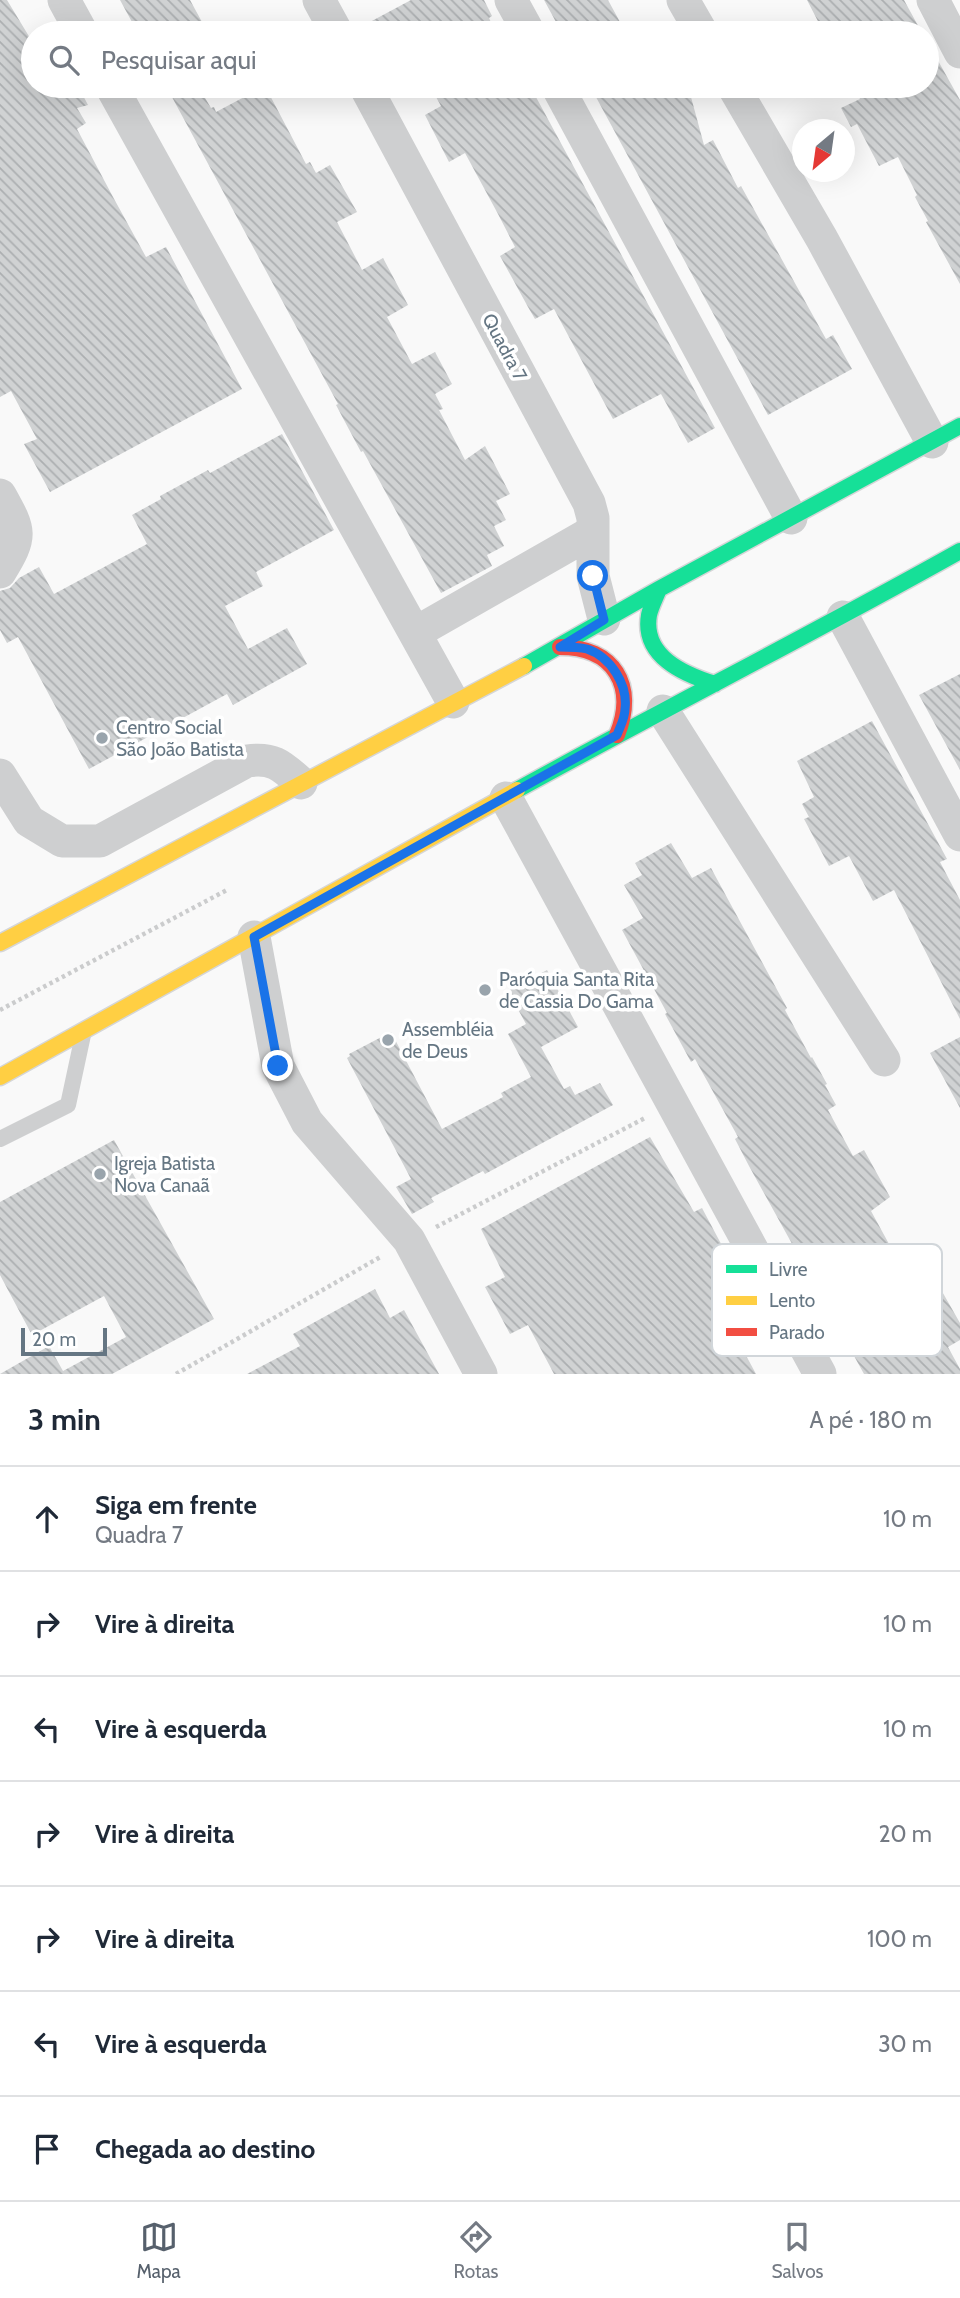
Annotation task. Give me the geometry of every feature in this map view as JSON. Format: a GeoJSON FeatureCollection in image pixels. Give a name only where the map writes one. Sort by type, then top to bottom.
{"type":"FeatureCollection","features":[{"type":"Feature","properties":{"kind":"main road"},"geometry":{"type":"LineString","coordinates":[[0,943],[560,647],[659,589],[946,434]]}},
{"type":"Feature","properties":{"kind":"main road"},"geometry":{"type":"LineString","coordinates":[[0,1077],[617,735],[843,617],[960,551]]}},
{"type":"Feature","properties":{"kind":"main road"},"geometry":{"type":"LineString","coordinates":[[659,589],[649,615],[651,642],[673,666],[689,676],[715,684]]}},
{"type":"Feature","properties":{"kind":"main road"},"geometry":{"type":"LineString","coordinates":[[560,647],[586,649],[600,656],[613,669],[623,685],[626,700],[625,713],[617,735]]}},
{"type":"Feature","properties":{"kind":"street"},"geometry":{"type":"LineString","coordinates":[[64,0],[75,21]]}},
{"type":"Feature","properties":{"kind":"street"},"geometry":{"type":"LineString","coordinates":[[319,0],[330,21]]}},
{"type":"Feature","properties":{"kind":"street"},"geometry":{"type":"LineString","coordinates":[[511,0],[522,21]]}},
{"type":"Feature","properties":{"kind":"street"},"geometry":{"type":"LineString","coordinates":[[683,0],[695,21]]}},
{"type":"Feature","properties":{"kind":"street"},"geometry":{"type":"LineString","coordinates":[[933,0],[960,52]]}},
{"type":"Feature","properties":{"kind":"street"},"geometry":{"type":"LineString","coordinates":[[118,98],[453,702]]}},
{"type":"Feature","properties":{"kind":"street","name":"Quadra 7"},"geometry":{"type":"LineString","coordinates":[[371,98],[589,503],[593,519],[593,576],[604,620]]}},
{"type":"Feature","properties":{"kind":"street"},"geometry":{"type":"LineString","coordinates":[[564,98],[791,518]]}},
{"type":"Feature","properties":{"kind":"street"},"geometry":{"type":"LineString","coordinates":[[740,98],[822,239],[946,434]]}},
{"type":"Feature","properties":{"kind":"street"},"geometry":{"type":"LineString","coordinates":[[0,495],[16,524],[17,539],[0,572]]}},
{"type":"Feature","properties":{"kind":"street"},"geometry":{"type":"LineString","coordinates":[[415,633],[592,532]]}},
{"type":"Feature","properties":{"kind":"street"},"geometry":{"type":"LineString","coordinates":[[843,617],[960,835]]}},
{"type":"Feature","properties":{"kind":"street"},"geometry":{"type":"LineString","coordinates":[[663,711],[884,1060]]}},
{"type":"Feature","properties":{"kind":"street"},"geometry":{"type":"LineString","coordinates":[[0,775],[29,821],[62,841],[100,841],[247,761],[264,758],[282,765],[301,783]]}},
{"type":"Feature","properties":{"kind":"street"},"geometry":{"type":"LineString","coordinates":[[506,798],[749,1244]]}},
{"type":"Feature","properties":{"kind":"street"},"geometry":{"type":"LineString","coordinates":[[254,937],[278,1066],[307,1122],[409,1240],[481,1374]]}},
{"type":"Feature","properties":{"kind":"street"},"geometry":{"type":"LineString","coordinates":[[810,1356],[820,1374]]}},
{"type":"Feature","properties":{"kind":"lane"},"geometry":{"type":"LineString","coordinates":[[0,1139],[68,1105],[84,1031]]}},
{"type":"Feature","properties":{"kind":"path"},"geometry":{"type":"LineString","coordinates":[[0,1010],[226,890]]}},
{"type":"Feature","properties":{"kind":"building"},"geometry":{"type":"Polygon","coordinates":[[[0,0],[7,0],[21,23],[21,98],[84,98],[88,105],[77,108],[86,123],[77,129],[113,197],[146,257],[166,247],[242,389],[50,492],[24,444],[37,439],[11,391],[0,397],[0,0]]]}},
{"type":"Feature","properties":{"kind":"building"},"geometry":{"type":"Polygon","coordinates":[[[120,0],[190,0],[201,21],[131,21],[120,0]]]}},
{"type":"Feature","properties":{"kind":"building"},"geometry":{"type":"Polygon","coordinates":[[[411,0],[484,0],[492,16],[489,18],[490,21],[372,21],[411,0]]]}},
{"type":"Feature","properties":{"kind":"building"},"geometry":{"type":"Polygon","coordinates":[[[544,0],[608,0],[619,21],[555,21],[544,0]]]}},
{"type":"Feature","properties":{"kind":"building"},"geometry":{"type":"Polygon","coordinates":[[[807,0],[904,0],[915,21],[818,21],[807,0]]]}},
{"type":"Feature","properties":{"kind":"building"},"geometry":{"type":"Polygon","coordinates":[[[939,62],[960,100],[960,284],[926,222],[928,221],[915,197],[917,195],[898,157],[879,166],[857,124],[855,125],[855,119],[847,119],[841,108],[859,98],[939,98],[939,62]]]}},
{"type":"Feature","properties":{"kind":"building"},"geometry":{"type":"Polygon","coordinates":[[[172,98],[205,98],[216,112],[242,98],[271,98],[306,164],[310,162],[316,173],[330,165],[357,212],[337,222],[362,270],[383,258],[408,305],[387,317],[412,364],[435,352],[452,384],[435,394],[443,409],[439,410],[465,460],[485,446],[510,494],[496,501],[506,520],[494,526],[504,546],[487,555],[492,566],[441,593],[363,451],[361,452],[336,405],[338,404],[172,98]]]}},
{"type":"Feature","properties":{"kind":"building"},"geometry":{"type":"Polygon","coordinates":[[[437,98],[536,98],[715,428],[688,443],[661,394],[613,419],[554,309],[535,319],[528,307],[500,256],[515,247],[498,214],[465,153],[449,162],[425,115],[441,106],[437,98]]]}},
{"type":"Feature","properties":{"kind":"building"},"geometry":{"type":"Polygon","coordinates":[[[596,98],[691,98],[704,145],[713,140],[826,339],[833,335],[852,369],[768,415],[596,98]]]}},
{"type":"Feature","properties":{"kind":"building"},"geometry":{"type":"Polygon","coordinates":[[[282,434],[334,530],[256,572],[263,586],[225,606],[248,649],[287,628],[307,664],[233,705],[227,694],[89,769],[18,637],[7,643],[0,630],[0,591],[10,588],[19,578],[39,567],[54,594],[147,544],[132,515],[208,470],[210,473],[282,434]]]}},
{"type":"Feature","properties":{"kind":"building"},"geometry":{"type":"Polygon","coordinates":[[[960,674],[960,770],[919,695],[960,674]]]}},
{"type":"Feature","properties":{"kind":"building"},"geometry":{"type":"Polygon","coordinates":[[[872,721],[947,859],[940,862],[960,900],[960,1019],[894,890],[873,901],[849,856],[829,866],[804,819],[809,817],[802,804],[814,797],[797,761],[872,721]]]}},
{"type":"Feature","properties":{"kind":"building"},"geometry":{"type":"Polygon","coordinates":[[[671,843],[692,878],[711,868],[827,1084],[825,1085],[836,1105],[828,1110],[853,1156],[864,1150],[890,1197],[871,1211],[889,1244],[792,1244],[735,1139],[738,1137],[695,1059],[691,1062],[622,930],[643,918],[624,885],[642,875],[635,863],[671,843]]]}},
{"type":"Feature","properties":{"kind":"building"},"geometry":{"type":"Polygon","coordinates":[[[547,970],[578,1027],[541,1047],[564,1089],[570,1086],[575,1095],[600,1083],[613,1105],[485,1174],[483,1171],[431,1198],[434,1202],[412,1214],[396,1187],[411,1179],[347,1058],[349,1054],[391,1032],[442,1129],[503,1097],[501,1093],[531,1077],[508,1034],[526,1024],[508,991],[547,970]]]}},
{"type":"Feature","properties":{"kind":"building"},"geometry":{"type":"Polygon","coordinates":[[[960,1037],[960,1108],[930,1053],[960,1037]]]}},
{"type":"Feature","properties":{"kind":"building"},"geometry":{"type":"Polygon","coordinates":[[[650,1137],[694,1212],[702,1208],[721,1244],[712,1244],[712,1356],[746,1356],[756,1374],[554,1374],[528,1325],[510,1334],[485,1287],[505,1277],[481,1229],[650,1137]]]}},
{"type":"Feature","properties":{"kind":"building"},"geometry":{"type":"Polygon","coordinates":[[[114,1140],[214,1319],[112,1374],[0,1374],[49,1346],[63,1371],[126,1337],[104,1296],[32,1335],[0,1275],[0,1202],[114,1140]]]}},
{"type":"Feature","properties":{"kind":"building"},"geometry":{"type":"Polygon","coordinates":[[[375,1289],[390,1318],[404,1310],[439,1374],[247,1374],[300,1346],[293,1334],[375,1289]]]}},
{"type":"Feature","properties":{"kind":"building"},"geometry":{"type":"Polygon","coordinates":[[[942,1291],[960,1323],[960,1340],[948,1347],[960,1374],[864,1374],[854,1356],[942,1356],[942,1291]]]}},
{"type":"Feature","properties":{"kind":"traffic: fast"},"geometry":{"type":"LineString","coordinates":[[524,666],[659,589],[960,426]]}},
{"type":"Feature","properties":{"kind":"traffic: fast"},"geometry":{"type":"LineString","coordinates":[[517,790],[960,551]]}},
{"type":"Feature","properties":{"kind":"traffic: fast"},"geometry":{"type":"LineString","coordinates":[[659,589],[649,615],[652,642],[658,652],[678,669],[715,684]]}},
{"type":"Feature","properties":{"kind":"traffic: slow"},"geometry":{"type":"LineString","coordinates":[[0,943],[524,666]]}},
{"type":"Feature","properties":{"kind":"traffic: slow"},"geometry":{"type":"LineString","coordinates":[[0,1077],[517,790]]}},
{"type":"Feature","properties":{"kind":"traffic: jam"},"geometry":{"type":"LineString","coordinates":[[560,647],[594,654],[607,662],[616,673],[622,686],[624,701],[623,717],[617,735]]}},
{"type":"Feature","properties":{"kind":"place","name":"Centro Social São João Batista"},"geometry":{"type":"Point","coordinates":[102,738]}},
{"type":"Feature","properties":{"kind":"place","name":"Paróquia Santa Rita de Cassia Do Gama"},"geometry":{"type":"Point","coordinates":[485,990]}},
{"type":"Feature","properties":{"kind":"place","name":"Assembléia de Deus"},"geometry":{"type":"Point","coordinates":[388,1040]}},
{"type":"Feature","properties":{"kind":"place","name":"Igreja Batista Nova Canaã"},"geometry":{"type":"Point","coordinates":[100,1174]}},
{"type":"Feature","properties":{"kind":"route"},"geometry":{"type":"LineString","coordinates":[[278,1066],[254,937],[617,735],[625,713],[626,700],[623,685],[613,669],[600,656],[586,649],[560,647],[604,620],[593,576]]}}]}
